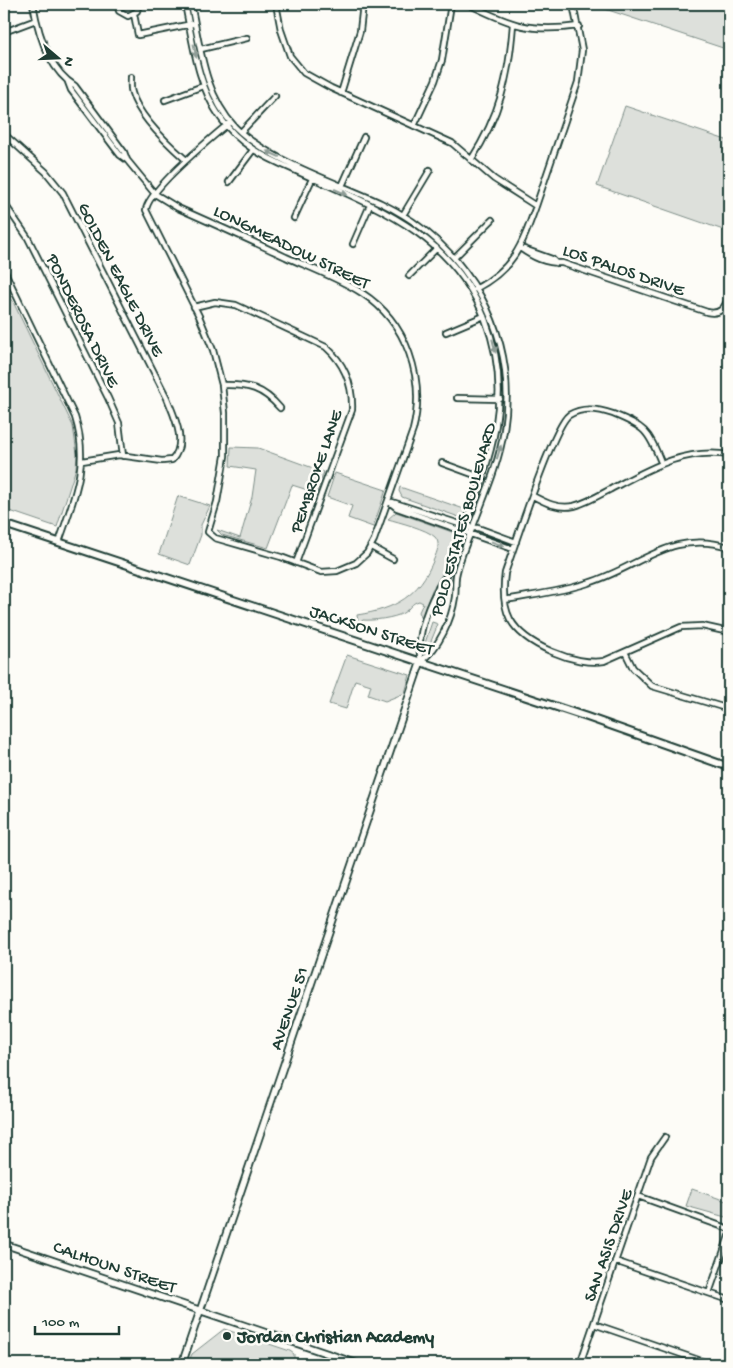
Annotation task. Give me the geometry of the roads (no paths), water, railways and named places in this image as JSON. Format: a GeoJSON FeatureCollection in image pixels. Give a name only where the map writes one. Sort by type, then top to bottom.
{"type":"FeatureCollection","features":[{"type":"Feature","properties":{"kind":"main road","name":"JACKSON STREET"},"geometry":{"type":"LineString","coordinates":[[4,524],[421,661],[729,768]]}},
{"type":"Feature","properties":{"kind":"street","name":"LONGMEADOW STREET"},"geometry":{"type":"LineString","coordinates":[[33,4],[36,20],[50,57],[68,82],[76,86],[124,152],[127,160],[155,194],[178,208],[354,288],[374,302],[391,320],[405,342],[411,357],[418,399],[413,430],[371,547]]}},
{"type":"Feature","properties":{"kind":"street"},"geometry":{"type":"LineString","coordinates":[[117,4],[121,14],[128,16],[134,14]]}},
{"type":"Feature","properties":{"kind":"street"},"geometry":{"type":"LineString","coordinates":[[139,4],[134,14],[138,35],[195,23]]}},
{"type":"Feature","properties":{"kind":"street","name":"POLO ESTATES BOULEVARD"},"geometry":{"type":"LineString","coordinates":[[185,4],[201,87],[226,126],[253,150],[404,222],[437,248],[457,269],[472,291],[484,316],[497,361],[500,399],[496,436],[466,526],[449,570],[436,592],[425,622],[418,647],[421,661],[433,652],[444,629],[455,598],[456,576],[500,449],[507,403],[506,375],[502,347],[492,316],[477,288],[455,257],[432,235],[403,215],[269,153],[230,122],[212,90],[191,4]]}},
{"type":"Feature","properties":{"kind":"street"},"geometry":{"type":"LineString","coordinates":[[276,4],[280,30],[290,56],[304,74],[341,93],[452,143],[494,179],[536,206]]}},
{"type":"Feature","properties":{"kind":"street"},"geometry":{"type":"LineString","coordinates":[[341,93],[360,31],[363,4]]}},
{"type":"Feature","properties":{"kind":"street"},"geometry":{"type":"LineString","coordinates":[[414,126],[435,81],[442,60],[451,4]]}},
{"type":"Feature","properties":{"kind":"street"},"geometry":{"type":"LineString","coordinates":[[468,4],[513,24],[527,28],[553,30],[579,26]]}},
{"type":"Feature","properties":{"kind":"street"},"geometry":{"type":"LineString","coordinates":[[472,291],[503,271],[525,238],[578,82],[582,50],[579,26],[573,4]]}},
{"type":"Feature","properties":{"kind":"street"},"geometry":{"type":"LineString","coordinates":[[4,32],[36,20]]}},
{"type":"Feature","properties":{"kind":"street"},"geometry":{"type":"LineString","coordinates":[[471,160],[486,136],[506,84],[513,24]]}},
{"type":"Feature","properties":{"kind":"street"},"geometry":{"type":"LineString","coordinates":[[201,49],[247,38]]}},
{"type":"Feature","properties":{"kind":"street"},"geometry":{"type":"LineString","coordinates":[[130,77],[132,93],[141,110],[168,144],[185,160]]}},
{"type":"Feature","properties":{"kind":"street"},"geometry":{"type":"LineString","coordinates":[[165,100],[201,87]]}},
{"type":"Feature","properties":{"kind":"street"},"geometry":{"type":"LineString","coordinates":[[241,132],[275,96]]}},
{"type":"Feature","properties":{"kind":"street"},"geometry":{"type":"LineString","coordinates":[[230,122],[185,160],[146,205],[147,215],[154,224],[213,350],[222,385],[226,428],[225,456],[217,502],[208,528],[210,535],[313,570],[337,571],[356,563],[371,547],[394,559]]}},
{"type":"Feature","properties":{"kind":"street","name":"GOLDEN EAGLE DRIVE"},"geometry":{"type":"LineString","coordinates":[[4,134],[46,172],[63,193],[167,398],[178,429],[179,447],[172,460],[162,461],[122,456]]}},
{"type":"Feature","properties":{"kind":"street"},"geometry":{"type":"LineString","coordinates":[[342,186],[364,137]]}},
{"type":"Feature","properties":{"kind":"street"},"geometry":{"type":"LineString","coordinates":[[229,182],[253,150]]}},
{"type":"Feature","properties":{"kind":"street"},"geometry":{"type":"LineString","coordinates":[[403,215],[430,170]]}},
{"type":"Feature","properties":{"kind":"street"},"geometry":{"type":"LineString","coordinates":[[294,218],[312,179]]}},
{"type":"Feature","properties":{"kind":"street","name":"PONDEROSA DRIVE"},"geometry":{"type":"LineString","coordinates":[[4,203],[28,238],[108,398],[119,423],[122,456]]}},
{"type":"Feature","properties":{"kind":"street"},"geometry":{"type":"LineString","coordinates":[[353,244],[370,205]]}},
{"type":"Feature","properties":{"kind":"street"},"geometry":{"type":"LineString","coordinates":[[455,257],[492,220]]}},
{"type":"Feature","properties":{"kind":"street"},"geometry":{"type":"LineString","coordinates":[[409,276],[437,248]]}},
{"type":"Feature","properties":{"kind":"street","name":"LOS PALOS DRIVE"},"geometry":{"type":"LineString","coordinates":[[520,248],[550,264],[562,263],[707,312],[720,312],[724,308],[729,296]]}},
{"type":"Feature","properties":{"kind":"street"},"geometry":{"type":"LineString","coordinates":[[4,270],[75,417],[81,439],[82,461],[76,490],[58,542]]}},
{"type":"Feature","properties":{"kind":"street","name":"PEMBROKE LANE"},"geometry":{"type":"LineString","coordinates":[[194,306],[215,302],[236,305],[315,341],[331,351],[343,366],[351,387],[352,410],[296,564]]}},
{"type":"Feature","properties":{"kind":"street"},"geometry":{"type":"LineString","coordinates":[[446,332],[484,316]]}},
{"type":"Feature","properties":{"kind":"street"},"geometry":{"type":"LineString","coordinates":[[222,385],[254,387],[263,391],[280,408]]}},
{"type":"Feature","properties":{"kind":"street"},"geometry":{"type":"LineString","coordinates":[[457,398],[500,399]]}},
{"type":"Feature","properties":{"kind":"street"},"geometry":{"type":"LineString","coordinates":[[661,462],[649,436],[638,424],[608,412],[595,410],[578,411],[568,416],[558,428],[513,550],[504,580],[504,600],[511,620],[521,632],[552,651],[579,661],[592,663],[604,661],[681,627],[702,626],[729,632]]}},
{"type":"Feature","properties":{"kind":"street"},"geometry":{"type":"LineString","coordinates":[[533,496],[548,504],[573,506],[594,498],[661,462],[683,456],[708,453],[729,455]]}},
{"type":"Feature","properties":{"kind":"street"},"geometry":{"type":"LineString","coordinates":[[82,461],[122,456]]}},
{"type":"Feature","properties":{"kind":"street"},"geometry":{"type":"LineString","coordinates":[[442,463],[483,478]]}},
{"type":"Feature","properties":{"kind":"street"},"geometry":{"type":"LineString","coordinates":[[388,501],[472,528],[478,528],[516,542]]}},
{"type":"Feature","properties":{"kind":"street"},"geometry":{"type":"LineString","coordinates":[[388,501],[397,508],[513,550]]}},
{"type":"Feature","properties":{"kind":"street"},"geometry":{"type":"LineString","coordinates":[[504,600],[590,583],[653,552],[693,541],[729,547]]}},
{"type":"Feature","properties":{"kind":"street"},"geometry":{"type":"LineString","coordinates":[[626,652],[632,668],[652,686],[729,709]]}},
{"type":"Feature","properties":{"kind":"street","name":"AVENUE 51"},"geometry":{"type":"LineString","coordinates":[[182,1364],[421,661]]}},
{"type":"Feature","properties":{"kind":"street","name":"SAN ASIS DRIVE"},"geometry":{"type":"LineString","coordinates":[[580,1364],[652,1157],[665,1137]]}},
{"type":"Feature","properties":{"kind":"street"},"geometry":{"type":"LineString","coordinates":[[638,1196],[729,1229]]}},
{"type":"Feature","properties":{"kind":"street"},"geometry":{"type":"LineString","coordinates":[[710,1294],[729,1236]]}},
{"type":"Feature","properties":{"kind":"street","name":"CALHOUN STREET"},"geometry":{"type":"LineString","coordinates":[[4,1244],[358,1364]]}},
{"type":"Feature","properties":{"kind":"street"},"geometry":{"type":"LineString","coordinates":[[616,1261],[729,1300]]}},
{"type":"Feature","properties":{"kind":"street"},"geometry":{"type":"LineString","coordinates":[[594,1324],[710,1364]]}},
{"type":"Feature","properties":{"kind":"place","name":"Jordan Christian Academy"},"geometry":{"type":"Point","coordinates":[227,1336]}}]}
